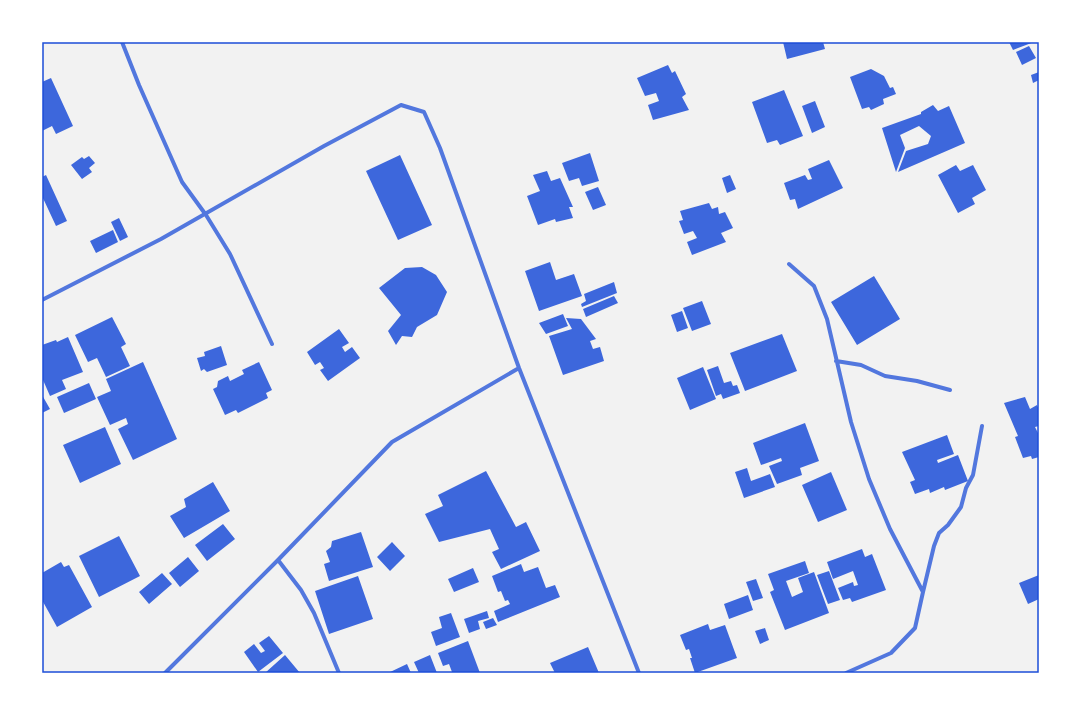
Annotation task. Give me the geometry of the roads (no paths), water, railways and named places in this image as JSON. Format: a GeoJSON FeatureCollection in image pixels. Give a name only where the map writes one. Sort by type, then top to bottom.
{"type":"FeatureCollection","features":[{"type":"Feature","properties":{"kind":"street"},"geometry":{"type":"LineString","coordinates":[[122,42],[139,85],[182,182],[206,214],[230,254],[272,344]]}},
{"type":"Feature","properties":{"kind":"street"},"geometry":{"type":"LineString","coordinates":[[42,300],[162,239],[324,146],[401,105],[424,112],[440,148],[519,368],[639,673]]}},
{"type":"Feature","properties":{"kind":"street"},"geometry":{"type":"LineString","coordinates":[[789,264],[814,286],[826,319],[851,422],[870,480],[890,529],[923,592]]}},
{"type":"Feature","properties":{"kind":"street"},"geometry":{"type":"LineString","coordinates":[[836,362],[861,365],[885,376],[917,380],[950,390]]}},
{"type":"Feature","properties":{"kind":"street"},"geometry":{"type":"LineString","coordinates":[[165,673],[278,560],[392,442],[519,368]]}},
{"type":"Feature","properties":{"kind":"street"},"geometry":{"type":"LineString","coordinates":[[846,673],[891,653],[915,628],[934,546],[939,533],[948,525],[961,507],[966,488],[973,475],[982,426]]}},
{"type":"Feature","properties":{"kind":"street"},"geometry":{"type":"LineString","coordinates":[[278,560],[301,590],[314,613],[339,673]]}}]}
